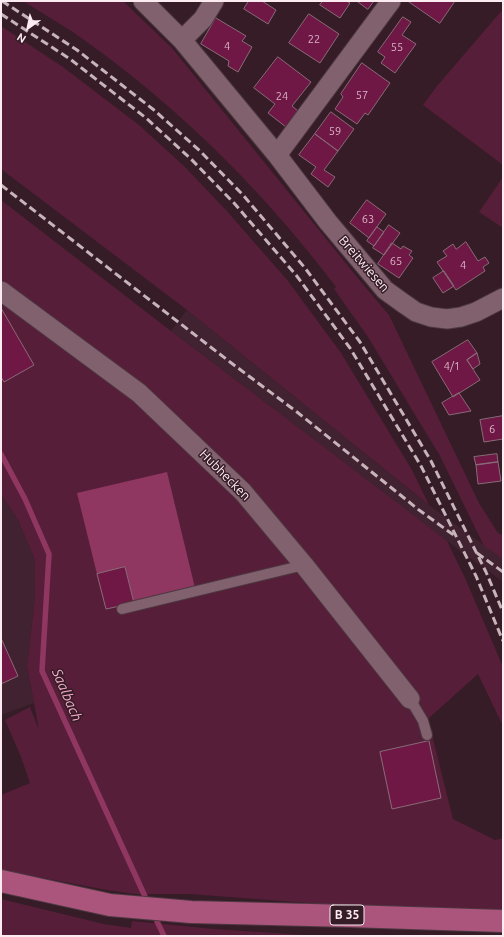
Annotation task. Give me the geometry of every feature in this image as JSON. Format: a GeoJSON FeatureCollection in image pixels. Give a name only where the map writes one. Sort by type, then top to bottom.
{"type":"FeatureCollection","features":[{"type":"Feature","properties":{"kind":"main road","name":"B 35"},"geometry":{"type":"LineString","coordinates":[[1,881],[110,905],[191,912],[503,921]]}},
{"type":"Feature","properties":{"kind":"street","name":"Breitwiesen"},"geometry":{"type":"LineString","coordinates":[[143,1],[182,40],[276,155],[328,222],[386,290],[402,304],[416,312],[431,317],[447,319],[461,317],[476,312],[503,298]]}},
{"type":"Feature","properties":{"kind":"street"},"geometry":{"type":"LineString","coordinates":[[182,40],[203,19],[214,1]]}},
{"type":"Feature","properties":{"kind":"street"},"geometry":{"type":"LineString","coordinates":[[276,155],[391,1]]}},
{"type":"Feature","properties":{"kind":"street","name":"Hubhecken"},"geometry":{"type":"LineString","coordinates":[[1,291],[139,393],[243,492],[410,699]]}},
{"type":"Feature","properties":{"kind":"lane"},"geometry":{"type":"LineString","coordinates":[[122,609],[304,566]]}},
{"type":"Feature","properties":{"kind":"lane"},"geometry":{"type":"LineString","coordinates":[[410,699],[423,721],[427,735]]}},
{"type":"Feature","properties":{"kind":"shaded area"},"geometry":{"type":"Polygon","coordinates":[[[23,1],[123,1],[172,48],[389,315],[479,503],[498,533],[503,535],[503,559],[484,546],[440,456],[368,337],[334,289],[336,287],[280,218],[220,154],[154,94],[84,40],[23,1]]]}},
{"type":"Feature","properties":{"kind":"shaded area"},"geometry":{"type":"Polygon","coordinates":[[[503,9],[503,165],[423,105],[437,86],[503,9]]]}},
{"type":"Feature","properties":{"kind":"shaded area"},"geometry":{"type":"Polygon","coordinates":[[[1,26],[63,67],[139,125],[184,166],[226,210],[288,281],[341,353],[412,470],[429,505],[187,310],[1,169],[1,26]]]}},
{"type":"Feature","properties":{"kind":"shaded area"},"geometry":{"type":"Polygon","coordinates":[[[503,177],[503,228],[479,212],[503,177]]]}},
{"type":"Feature","properties":{"kind":"shaded area"},"geometry":{"type":"Polygon","coordinates":[[[1,200],[447,541],[466,580],[503,667],[503,726],[478,674],[428,719],[453,819],[495,840],[503,838],[503,913],[349,906],[189,894],[135,894],[1,870],[1,795],[30,783],[21,757],[5,720],[30,707],[39,730],[27,666],[35,596],[35,560],[18,520],[1,494],[1,200]]]}},
{"type":"Feature","properties":{"kind":"shaded area"},"geometry":{"type":"Polygon","coordinates":[[[187,310],[425,502],[503,559],[503,582],[414,517],[171,331],[187,310]]]}},
{"type":"Feature","properties":{"kind":"shaded area"},"geometry":{"type":"Polygon","coordinates":[[[167,472],[195,588],[134,603],[125,567],[97,574],[77,493],[167,472]]]}},
{"type":"Feature","properties":{"kind":"shaded area"},"geometry":{"type":"Polygon","coordinates":[[[1,494],[18,520],[35,560],[35,596],[27,666],[34,703],[1,715],[1,494]]]}},
{"type":"Feature","properties":{"kind":"shaded area"},"geometry":{"type":"Polygon","coordinates":[[[1,899],[104,924],[131,928],[132,921],[214,929],[320,936],[1,936],[1,899]]]}},
{"type":"Feature","properties":{"kind":"building"},"geometry":{"type":"Polygon","coordinates":[[[249,1],[262,1],[276,10],[268,24],[244,9],[249,1]]]}},
{"type":"Feature","properties":{"kind":"building"},"geometry":{"type":"Polygon","coordinates":[[[323,1],[346,1],[350,3],[340,18],[320,5],[323,1]]]}},
{"type":"Feature","properties":{"kind":"building"},"geometry":{"type":"Polygon","coordinates":[[[357,1],[374,1],[368,9],[357,1]]]}},
{"type":"Feature","properties":{"kind":"building"},"geometry":{"type":"Polygon","coordinates":[[[408,1],[455,1],[440,23],[408,1]]]}},
{"type":"Feature","properties":{"kind":"building"},"geometry":{"type":"Polygon","coordinates":[[[309,14],[339,34],[320,63],[289,43],[309,14]]]}},
{"type":"Feature","properties":{"kind":"building"},"geometry":{"type":"Polygon","coordinates":[[[403,17],[411,22],[402,35],[416,44],[395,73],[381,63],[385,57],[378,52],[403,17]]]}},
{"type":"Feature","properties":{"kind":"building"},"geometry":{"type":"Polygon","coordinates":[[[216,18],[246,36],[242,41],[252,47],[238,72],[228,66],[229,61],[201,44],[216,18]]]}},
{"type":"Feature","properties":{"kind":"building"},"geometry":{"type":"Polygon","coordinates":[[[278,57],[311,82],[292,106],[298,111],[286,127],[268,113],[275,104],[254,88],[278,57]]]}},
{"type":"Feature","properties":{"kind":"building"},"geometry":{"type":"Polygon","coordinates":[[[362,63],[390,83],[368,115],[365,113],[357,124],[335,109],[343,97],[341,94],[362,63]]]}},
{"type":"Feature","properties":{"kind":"building"},"geometry":{"type":"Polygon","coordinates":[[[331,112],[354,129],[338,151],[315,134],[331,112]]]}},
{"type":"Feature","properties":{"kind":"building"},"geometry":{"type":"Polygon","coordinates":[[[315,134],[338,151],[324,170],[335,177],[328,187],[311,174],[316,167],[299,155],[315,134]]]}},
{"type":"Feature","properties":{"kind":"building"},"geometry":{"type":"Polygon","coordinates":[[[367,200],[386,214],[369,238],[350,223],[367,200]]]}},
{"type":"Feature","properties":{"kind":"building"},"geometry":{"type":"Polygon","coordinates":[[[389,225],[400,233],[384,255],[373,248],[389,225]]]}},
{"type":"Feature","properties":{"kind":"building"},"geometry":{"type":"Polygon","coordinates":[[[377,227],[384,232],[374,246],[367,241],[377,227]]]}},
{"type":"Feature","properties":{"kind":"building"},"geometry":{"type":"Polygon","coordinates":[[[466,242],[478,261],[485,257],[489,263],[483,267],[485,271],[456,290],[437,262],[447,256],[443,251],[453,244],[456,249],[466,242]]]}},
{"type":"Feature","properties":{"kind":"building"},"geometry":{"type":"Polygon","coordinates":[[[392,243],[401,249],[403,246],[412,251],[409,255],[413,258],[399,278],[378,264],[392,243]]]}},
{"type":"Feature","properties":{"kind":"building"},"geometry":{"type":"Polygon","coordinates":[[[444,271],[454,286],[443,293],[433,278],[444,271]]]}},
{"type":"Feature","properties":{"kind":"building"},"geometry":{"type":"Polygon","coordinates":[[[1,308],[34,365],[4,382],[1,377],[1,308]]]}},
{"type":"Feature","properties":{"kind":"building"},"geometry":{"type":"Polygon","coordinates":[[[468,340],[477,353],[467,360],[480,380],[453,397],[432,362],[468,340]]]}},
{"type":"Feature","properties":{"kind":"building"},"geometry":{"type":"Polygon","coordinates":[[[477,353],[480,364],[473,369],[467,360],[477,353]]]}},
{"type":"Feature","properties":{"kind":"building"},"geometry":{"type":"Polygon","coordinates":[[[459,393],[471,411],[449,415],[442,403],[459,393]]]}},
{"type":"Feature","properties":{"kind":"building"},"geometry":{"type":"Polygon","coordinates":[[[503,416],[503,439],[484,442],[480,420],[503,416]]]}},
{"type":"Feature","properties":{"kind":"building"},"geometry":{"type":"Polygon","coordinates":[[[497,454],[498,462],[476,465],[474,457],[497,454]]]}},
{"type":"Feature","properties":{"kind":"building"},"geometry":{"type":"Polygon","coordinates":[[[498,462],[501,481],[478,484],[476,465],[498,462]]]}},
{"type":"Feature","properties":{"kind":"building"},"geometry":{"type":"Polygon","coordinates":[[[125,567],[134,603],[106,609],[97,574],[125,567]]]}},
{"type":"Feature","properties":{"kind":"building"},"geometry":{"type":"Polygon","coordinates":[[[1,638],[18,676],[1,684],[1,638]]]}},
{"type":"Feature","properties":{"kind":"building"},"geometry":{"type":"Polygon","coordinates":[[[429,741],[441,798],[392,809],[380,752],[429,741]]]}},
{"type":"Feature","properties":{"kind":"waterway","name":"Saalbach"},"geometry":{"type":"LineString","coordinates":[[1,454],[25,499],[49,554],[42,671],[148,903]]}},
{"type":"Feature","properties":{"kind":"waterway","name":"Saalbach"},"geometry":{"type":"LineString","coordinates":[[154,915],[164,936]]}},
{"type":"Feature","properties":{"kind":"railway"},"geometry":{"type":"LineString","coordinates":[[2,1],[77,50],[154,110],[200,151],[243,195],[305,268],[360,342],[431,461],[486,572],[503,612]]}},
{"type":"Feature","properties":{"kind":"railway"},"geometry":{"type":"LineString","coordinates":[[1,14],[70,59],[146,118],[191,159],[234,203],[296,275],[350,348],[421,466],[476,576],[503,641]]}},
{"type":"Feature","properties":{"kind":"railway"},"geometry":{"type":"LineString","coordinates":[[1,185],[297,412],[419,510],[455,536]]}},
{"type":"Feature","properties":{"kind":"railway"},"geometry":{"type":"LineString","coordinates":[[477,553],[503,572]]}}]}
